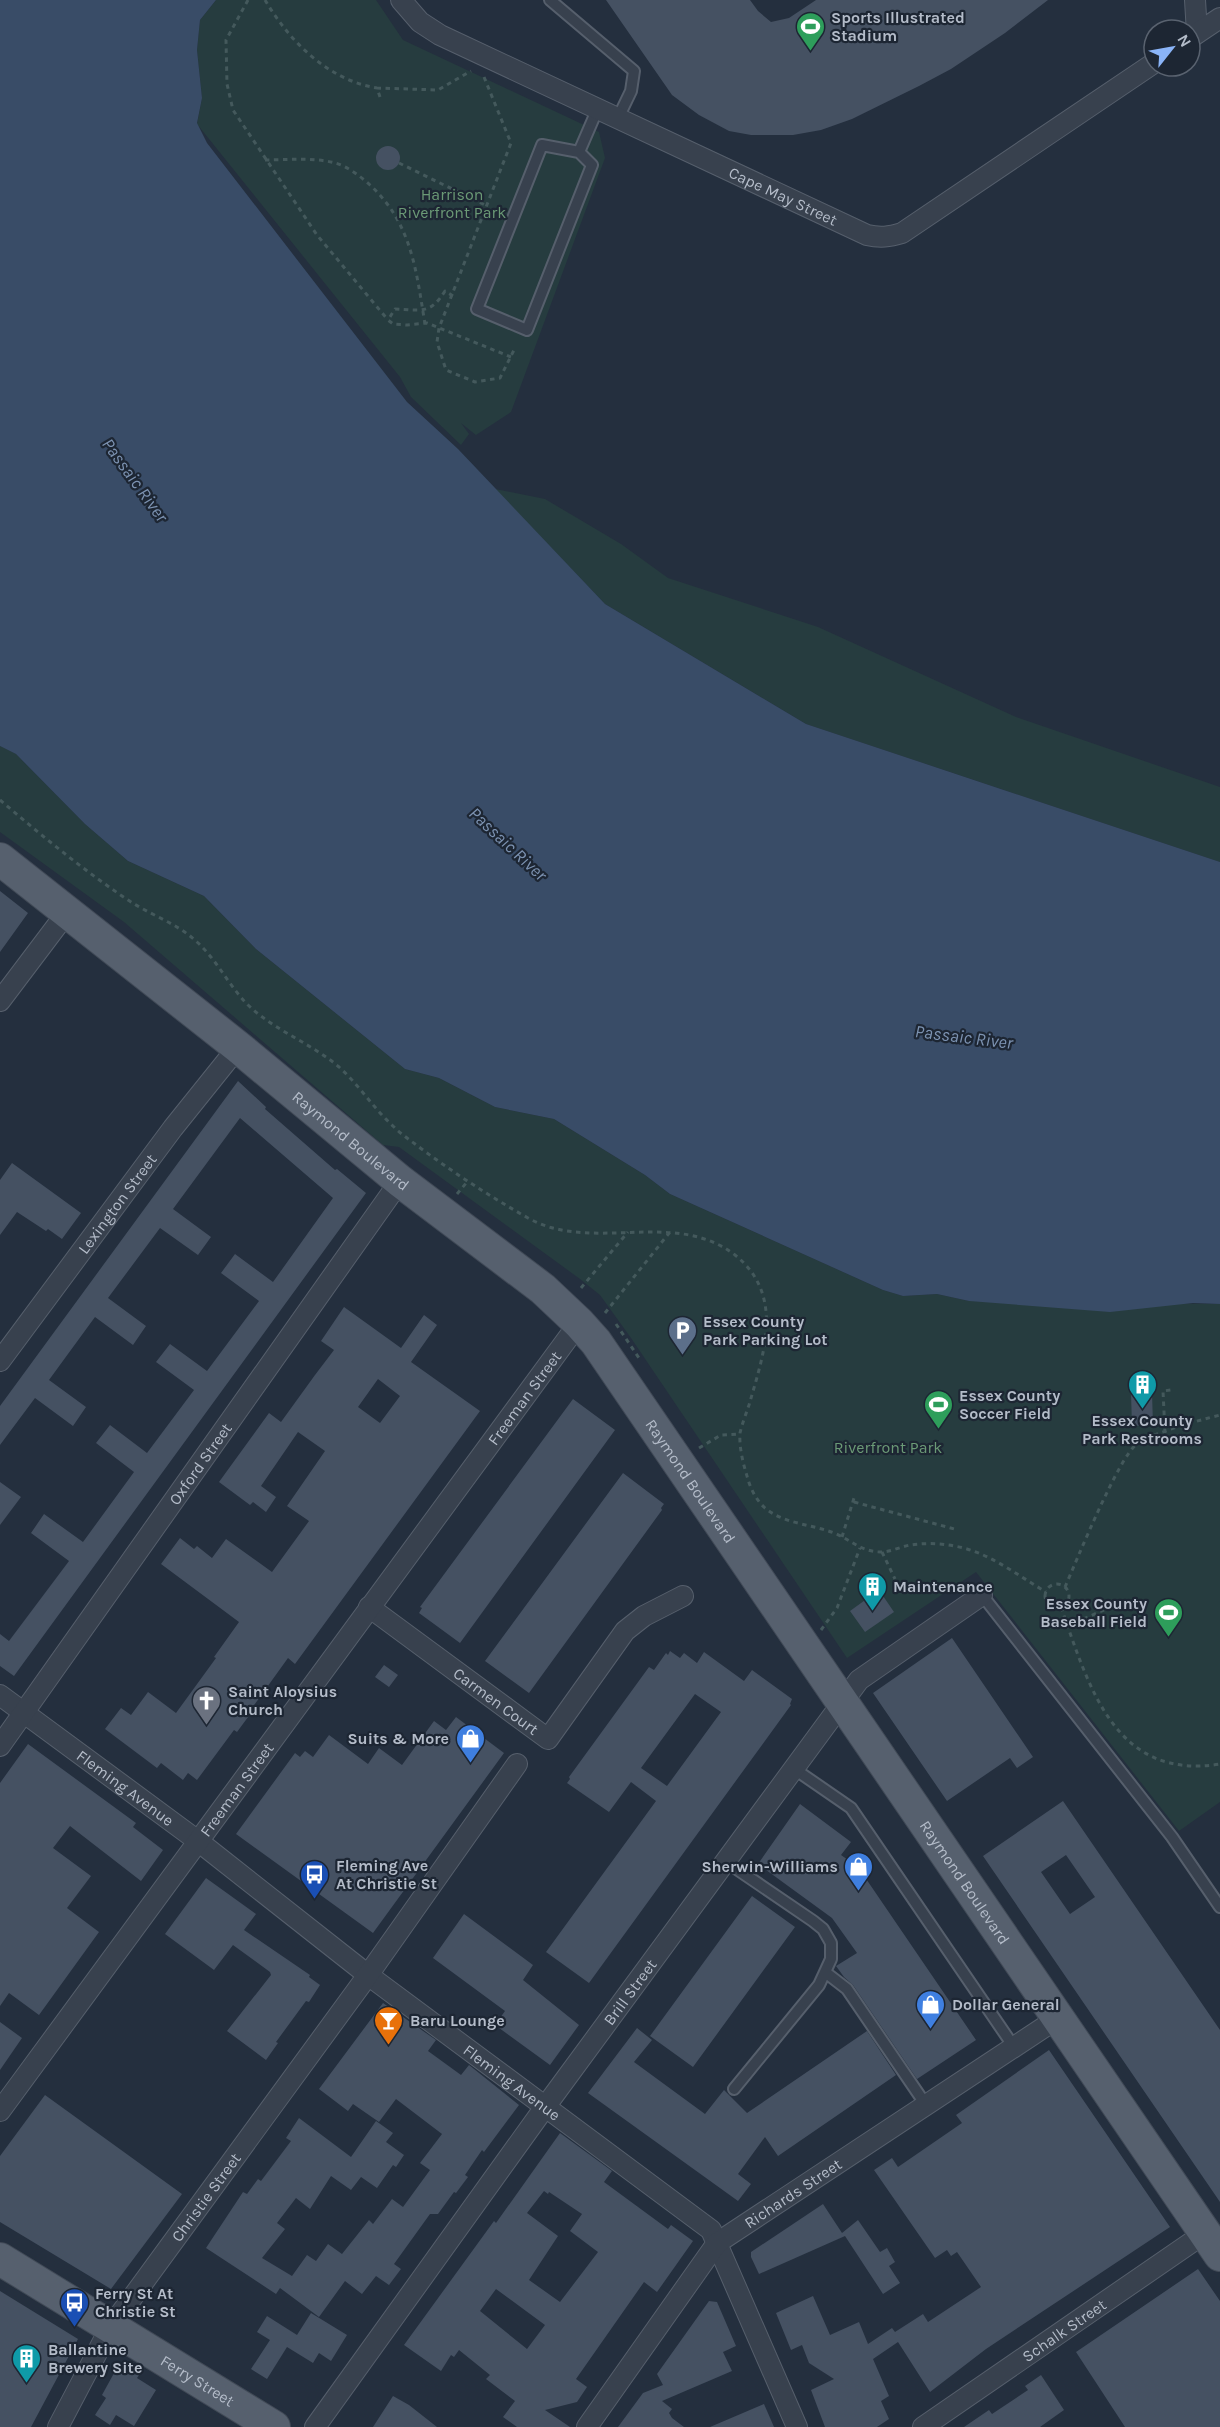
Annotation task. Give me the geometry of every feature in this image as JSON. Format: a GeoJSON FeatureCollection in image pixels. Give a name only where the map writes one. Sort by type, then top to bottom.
{"type":"FeatureCollection","features":[{"type":"Feature","properties":{"kind":"main road","name":"Raymond Boulevard"},"geometry":{"type":"LineString","coordinates":[[0,859],[238,1047],[400,1181],[543,1289],[592,1318],[607,1357],[1213,2244]]}},
{"type":"Feature","properties":{"kind":"main road","name":"Ferry Street"},"geometry":{"type":"LineString","coordinates":[[0,2259],[274,2427]]}},
{"type":"Feature","properties":{"kind":"street","name":"Cape May Street"},"geometry":{"type":"LineString","coordinates":[[401,0],[420,22],[440,35],[867,235],[890,237],[911,227],[1142,71]]}},
{"type":"Feature","properties":{"kind":"street"},"geometry":{"type":"LineString","coordinates":[[1194,18],[1195,0]]}},
{"type":"Feature","properties":{"kind":"street"},"geometry":{"type":"LineString","coordinates":[[1202,30],[1220,18]]}},
{"type":"Feature","properties":{"kind":"street"},"geometry":{"type":"LineString","coordinates":[[0,1001],[68,911]]}},
{"type":"Feature","properties":{"kind":"street","name":"Lexington Street"},"geometry":{"type":"LineString","coordinates":[[0,1361],[166,1137],[238,1047]]}},
{"type":"Feature","properties":{"kind":"street","name":"Oxford Street"},"geometry":{"type":"LineString","coordinates":[[0,1746],[400,1181]]}},
{"type":"Feature","properties":{"kind":"street","name":"Freeman Street"},"geometry":{"type":"LineString","coordinates":[[0,2111],[369,1606],[592,1318]]}},
{"type":"Feature","properties":{"kind":"street","name":"Brill Street"},"geometry":{"type":"LineString","coordinates":[[315,2427],[545,2107],[859,1680],[982,1595]]}},
{"type":"Feature","properties":{"kind":"street","name":"Carmen Court"},"geometry":{"type":"LineString","coordinates":[[369,1606],[548,1739],[626,1631],[644,1616],[683,1596]]}},
{"type":"Feature","properties":{"kind":"street","name":"Fleming Avenue"},"geometry":{"type":"LineString","coordinates":[[0,1695],[198,1841],[368,1975],[711,2230],[797,2427]]}},
{"type":"Feature","properties":{"kind":"street","name":"Christie Street"},"geometry":{"type":"LineString","coordinates":[[58,2427],[111,2328],[368,1975],[517,1764]]}},
{"type":"Feature","properties":{"kind":"street","name":"Richards Street"},"geometry":{"type":"LineString","coordinates":[[587,2427],[717,2243],[1058,2018]]}},
{"type":"Feature","properties":{"kind":"street","name":"Schalk Street"},"geometry":{"type":"LineString","coordinates":[[923,2427],[1213,2244]]}},
{"type":"Feature","properties":{"kind":"lane"},"geometry":{"type":"LineString","coordinates":[[550,0],[634,71],[631,92],[618,117]]}},
{"type":"Feature","properties":{"kind":"lane"},"geometry":{"type":"LineString","coordinates":[[579,152],[598,108]]}},
{"type":"Feature","properties":{"kind":"lane"},"geometry":{"type":"LineString","coordinates":[[542,145],[579,152],[592,165],[527,330],[477,309],[542,145]]}},
{"type":"Feature","properties":{"kind":"lane"},"geometry":{"type":"LineString","coordinates":[[982,1595],[1172,1837],[1220,1908]]}},
{"type":"Feature","properties":{"kind":"lane"},"geometry":{"type":"LineString","coordinates":[[793,1768],[851,1808],[1014,2047]]}},
{"type":"Feature","properties":{"kind":"lane"},"geometry":{"type":"LineString","coordinates":[[725,1861],[823,1929],[831,1944],[831,1959],[819,1985],[734,2089]]}},
{"type":"Feature","properties":{"kind":"lane"},"geometry":{"type":"LineString","coordinates":[[825,1972],[847,1989],[926,2105]]}},
{"type":"Feature","properties":{"kind":"path"},"geometry":{"type":"LineString","coordinates":[[248,0],[226,40],[227,84],[233,110],[317,236],[393,324],[426,324],[512,357]]}},
{"type":"Feature","properties":{"kind":"path"},"geometry":{"type":"LineString","coordinates":[[265,0],[287,33],[305,51],[336,74],[356,85],[438,90],[474,70]]}},
{"type":"Feature","properties":{"kind":"path"},"geometry":{"type":"LineString","coordinates":[[483,74],[511,143],[439,328],[437,342],[446,370],[475,382],[500,378],[515,348]]}},
{"type":"Feature","properties":{"kind":"path"},"geometry":{"type":"LineString","coordinates":[[377,88],[380,98]]}},
{"type":"Feature","properties":{"kind":"path"},"geometry":{"type":"LineString","coordinates":[[265,160],[327,161],[337,164],[365,181],[382,197],[406,232],[426,324]]}},
{"type":"Feature","properties":{"kind":"path"},"geometry":{"type":"LineString","coordinates":[[399,164],[487,206]]}},
{"type":"Feature","properties":{"kind":"path"},"geometry":{"type":"LineString","coordinates":[[388,320],[395,309],[423,310],[431,308],[445,291],[453,296]]}},
{"type":"Feature","properties":{"kind":"path"},"geometry":{"type":"LineString","coordinates":[[0,800],[86,870],[131,902],[178,927],[198,942],[244,1000],[260,1015],[343,1070],[394,1128],[467,1182],[533,1221],[550,1228],[582,1232],[688,1234],[731,1252],[747,1266],[759,1283],[766,1301],[768,1324],[740,1434],[742,1459],[750,1487],[761,1505],[776,1516],[842,1537],[860,1548],[882,1552],[909,1545],[958,1546],[982,1555],[1046,1592]]}},
{"type":"Feature","properties":{"kind":"path"},"geometry":{"type":"LineString","coordinates":[[457,1194],[467,1182]]}},
{"type":"Feature","properties":{"kind":"path"},"geometry":{"type":"LineString","coordinates":[[581,1288],[628,1232]]}},
{"type":"Feature","properties":{"kind":"path"},"geometry":{"type":"LineString","coordinates":[[592,1318],[670,1232]]}},
{"type":"Feature","properties":{"kind":"path"},"geometry":{"type":"LineString","coordinates":[[1165,1433],[1163,1391],[1171,1390]]}},
{"type":"Feature","properties":{"kind":"path"},"geometry":{"type":"LineString","coordinates":[[1065,1587],[1091,1527],[1130,1450],[1144,1440],[1220,1415]]}},
{"type":"Feature","properties":{"kind":"path"},"geometry":{"type":"LineString","coordinates":[[699,1448],[721,1435],[740,1434]]}},
{"type":"Feature","properties":{"kind":"path"},"geometry":{"type":"LineString","coordinates":[[842,1537],[854,1500],[958,1530]]}},
{"type":"Feature","properties":{"kind":"path"},"geometry":{"type":"LineString","coordinates":[[826,1625],[837,1608],[860,1548]]}},
{"type":"Feature","properties":{"kind":"path"},"geometry":{"type":"LineString","coordinates":[[882,1552],[895,1579]]}},
{"type":"Feature","properties":{"kind":"path"},"geometry":{"type":"LineString","coordinates":[[1054,1584],[1065,1587],[1069,1600],[1061,1607],[1050,1606],[1045,1597],[1046,1592],[1054,1584]]}},
{"type":"Feature","properties":{"kind":"path"},"geometry":{"type":"LineString","coordinates":[[1061,1607],[1076,1654],[1096,1696],[1110,1720],[1129,1743],[1152,1758],[1176,1765],[1201,1767],[1220,1764]]}},
{"type":"Feature","properties":{"kind":"path"},"geometry":{"type":"LineString","coordinates":[[1067,1626],[1104,1611]]}},
{"type":"Feature","properties":{"kind":"green space","name":"Harrison Riverfront Park"},"geometry":{"type":"Polygon","coordinates":[[[216,0],[376,0],[403,40],[599,132],[605,158],[511,412],[476,435],[461,423],[469,434],[461,445],[411,397],[400,377],[197,124],[202,98],[197,50],[200,20],[216,0]]]}},
{"type":"Feature","properties":{"kind":"green space"},"geometry":{"type":"Polygon","coordinates":[[[495,489],[545,499],[621,544],[668,578],[818,627],[1016,717],[1220,787],[1220,862],[806,724],[605,604],[495,489]]]}},
{"type":"Feature","properties":{"kind":"green space","name":"Riverfront Park"},"geometry":{"type":"Polygon","coordinates":[[[0,746],[16,754],[85,824],[128,861],[204,896],[256,949],[405,1069],[439,1078],[495,1107],[554,1119],[645,1175],[670,1194],[883,1290],[903,1296],[937,1294],[969,1301],[1220,1304],[1220,1802],[1179,1831],[976,1572],[847,1658],[600,1295],[399,1147],[383,1145],[124,922],[0,832],[0,746]]]}},
{"type":"Feature","properties":{"kind":"water","name":"Passaic River"},"geometry":{"type":"Polygon","coordinates":[[[0,0],[216,0],[200,20],[197,50],[202,98],[197,123],[207,143],[407,402],[458,449],[605,604],[806,724],[1220,862],[1220,1304],[1193,1303],[1110,1312],[969,1301],[937,1294],[903,1296],[883,1290],[670,1194],[645,1175],[554,1119],[495,1107],[439,1078],[405,1069],[256,949],[204,896],[128,861],[85,824],[16,754],[0,746],[0,0]]]}},
{"type":"Feature","properties":{"kind":"building","name":"Sports Illustrated Stadium"},"geometry":{"type":"Polygon","coordinates":[[[606,0],[750,0],[758,11],[771,22],[789,18],[816,0],[1048,0],[1005,33],[951,69],[852,119],[821,130],[793,135],[751,135],[729,131],[699,115],[672,95],[606,0]]]}},
{"type":"Feature","properties":{"kind":"building"},"geometry":{"type":"Polygon","coordinates":[[[388,146],[397,149],[400,158],[397,167],[388,170],[379,167],[376,158],[379,149],[388,146]]]}},
{"type":"Feature","properties":{"kind":"building"},"geometry":{"type":"Polygon","coordinates":[[[0,891],[28,913],[0,952],[0,891]]]}},
{"type":"Feature","properties":{"kind":"building"},"geometry":{"type":"Polygon","coordinates":[[[238,1081],[266,1107],[265,1109],[335,1170],[337,1169],[366,1193],[14,1676],[0,1666],[0,1634],[9,1641],[69,1561],[31,1533],[44,1514],[83,1542],[134,1472],[96,1443],[110,1425],[147,1453],[194,1390],[156,1362],[170,1344],[207,1371],[259,1301],[221,1273],[235,1254],[273,1282],[333,1198],[240,1118],[173,1209],[211,1237],[198,1255],[160,1228],[108,1298],[146,1326],[133,1345],[95,1317],[49,1380],[86,1407],[73,1426],[35,1398],[0,1445],[0,1406],[238,1081]]]}},
{"type":"Feature","properties":{"kind":"building"},"geometry":{"type":"Polygon","coordinates":[[[12,1163],[81,1213],[62,1239],[17,1212],[0,1235],[0,1180],[12,1163]]]}},
{"type":"Feature","properties":{"kind":"building"},"geometry":{"type":"Polygon","coordinates":[[[344,1307],[401,1348],[424,1315],[437,1325],[411,1362],[480,1411],[295,1664],[288,1658],[237,1732],[234,1730],[197,1780],[188,1773],[183,1780],[161,1763],[157,1768],[105,1729],[121,1708],[131,1715],[148,1692],[176,1713],[239,1622],[161,1564],[180,1538],[194,1549],[197,1546],[212,1558],[226,1539],[272,1572],[309,1521],[287,1506],[325,1451],[298,1432],[261,1486],[276,1497],[266,1512],[253,1502],[250,1505],[219,1482],[269,1413],[281,1422],[334,1350],[321,1341],[344,1307]],[[378,1379],[358,1407],[380,1423],[400,1396],[378,1379]]]}},
{"type":"Feature","properties":{"kind":"building","name":"Essex County Park Restrooms"},"geometry":{"type":"Polygon","coordinates":[[[1131,1393],[1152,1393],[1153,1425],[1132,1426],[1131,1393]]]}},
{"type":"Feature","properties":{"kind":"building"},"geometry":{"type":"Polygon","coordinates":[[[573,1399],[615,1430],[460,1643],[419,1613],[422,1608],[420,1607],[573,1399]]]}},
{"type":"Feature","properties":{"kind":"building"},"geometry":{"type":"Polygon","coordinates":[[[623,1473],[664,1504],[662,1510],[529,1693],[485,1661],[623,1473]]]}},
{"type":"Feature","properties":{"kind":"building"},"geometry":{"type":"Polygon","coordinates":[[[0,1482],[21,1497],[0,1525],[0,1482]]]}},
{"type":"Feature","properties":{"kind":"building","name":"Maintenance"},"geometry":{"type":"Polygon","coordinates":[[[879,1590],[894,1612],[865,1632],[850,1611],[879,1590]]]}},
{"type":"Feature","properties":{"kind":"building"},"geometry":{"type":"Polygon","coordinates":[[[952,1638],[1033,1757],[1017,1768],[1010,1758],[947,1801],[873,1693],[952,1638]]]}},
{"type":"Feature","properties":{"kind":"building"},"geometry":{"type":"Polygon","coordinates":[[[670,1651],[680,1658],[684,1653],[697,1663],[704,1652],[744,1681],[752,1670],[792,1699],[791,1705],[589,1983],[546,1952],[656,1801],[631,1782],[609,1812],[567,1783],[569,1777],[649,1667],[654,1670],[666,1653],[668,1655],[670,1651]],[[695,1694],[641,1768],[667,1786],[721,1712],[695,1694]]]}},
{"type":"Feature","properties":{"kind":"building"},"geometry":{"type":"Polygon","coordinates":[[[384,1665],[398,1675],[389,1687],[375,1677],[384,1665]]]}},
{"type":"Feature","properties":{"kind":"building"},"geometry":{"type":"Polygon","coordinates":[[[456,1717],[504,1753],[373,1933],[236,1834],[295,1753],[300,1757],[305,1751],[313,1757],[329,1735],[368,1764],[379,1748],[402,1765],[434,1721],[446,1730],[456,1717]]]}},
{"type":"Feature","properties":{"kind":"building"},"geometry":{"type":"Polygon","coordinates":[[[28,1744],[136,1823],[133,1827],[163,1850],[141,1881],[70,1826],[53,1848],[91,1876],[67,1908],[99,1932],[39,2015],[9,1993],[0,2006],[0,1783],[28,1744]]]}},
{"type":"Feature","properties":{"kind":"building"},"geometry":{"type":"Polygon","coordinates":[[[1063,1801],[1220,2030],[1220,2202],[983,1856],[1063,1801]],[[1066,1855],[1041,1872],[1070,1914],[1095,1897],[1066,1855]]]}},
{"type":"Feature","properties":{"kind":"building"},"geometry":{"type":"Polygon","coordinates":[[[800,1804],[851,1842],[841,1855],[858,1867],[976,2040],[917,2079],[853,1985],[836,1966],[857,1953],[832,1918],[758,1864],[800,1804]]]}},
{"type":"Feature","properties":{"kind":"building"},"geometry":{"type":"Polygon","coordinates":[[[206,1878],[256,1914],[244,1930],[310,1975],[309,1977],[320,1985],[276,2042],[278,2043],[266,2060],[227,2031],[271,1975],[270,1972],[233,1945],[214,1970],[165,1934],[206,1878]]]}},
{"type":"Feature","properties":{"kind":"building"},"geometry":{"type":"Polygon","coordinates":[[[752,1896],[795,1927],[693,2067],[650,2036],[752,1896]]]}},
{"type":"Feature","properties":{"kind":"building"},"geometry":{"type":"Polygon","coordinates":[[[464,1914],[533,1965],[523,1980],[579,2025],[550,2065],[495,2025],[505,2011],[433,1958],[464,1914]]]}},
{"type":"Feature","properties":{"kind":"building"},"geometry":{"type":"Polygon","coordinates":[[[383,2003],[436,2040],[428,2051],[461,2075],[469,2065],[519,2105],[484,2152],[482,2150],[465,2175],[468,2177],[456,2193],[454,2192],[438,2214],[430,2214],[394,2264],[401,2269],[389,2285],[376,2276],[362,2294],[345,2281],[319,2317],[280,2288],[276,2294],[206,2248],[243,2192],[247,2194],[258,2179],[261,2181],[291,2141],[286,2138],[299,2118],[351,2157],[376,2121],[393,2133],[386,2142],[404,2155],[396,2167],[393,2165],[377,2188],[361,2177],[351,2190],[331,2176],[310,2209],[296,2198],[277,2223],[285,2229],[262,2258],[292,2276],[307,2255],[316,2261],[328,2244],[342,2254],[369,2220],[373,2224],[392,2199],[403,2207],[430,2170],[420,2163],[442,2134],[396,2099],[379,2122],[353,2104],[348,2111],[319,2089],[383,2003]]]}},
{"type":"Feature","properties":{"kind":"building"},"geometry":{"type":"Polygon","coordinates":[[[0,2022],[22,2038],[0,2070],[0,2022]]]}},
{"type":"Feature","properties":{"kind":"building"},"geometry":{"type":"Polygon","coordinates":[[[637,2028],[652,2040],[634,2062],[705,2114],[724,2090],[747,2113],[867,2031],[896,2075],[778,2156],[765,2137],[738,2174],[751,2184],[738,2201],[588,2093],[637,2028]]]}},
{"type":"Feature","properties":{"kind":"building"},"geometry":{"type":"Polygon","coordinates":[[[1049,2050],[1170,2227],[986,2349],[930,2392],[898,2342],[873,2359],[889,2396],[881,2401],[889,2419],[877,2427],[825,2427],[811,2390],[834,2379],[809,2363],[802,2345],[791,2350],[776,2313],[813,2296],[830,2335],[859,2322],[868,2344],[892,2328],[895,2332],[923,2314],[928,2322],[981,2287],[957,2252],[951,2256],[947,2250],[935,2258],[874,2170],[892,2158],[898,2167],[962,2123],[956,2115],[1049,2050]]]}},
{"type":"Feature","properties":{"kind":"building"},"geometry":{"type":"Polygon","coordinates":[[[45,2095],[182,2194],[111,2289],[0,2222],[0,2156],[45,2095]]]}},
{"type":"Feature","properties":{"kind":"building"},"geometry":{"type":"Polygon","coordinates":[[[560,2133],[612,2171],[604,2182],[668,2229],[671,2225],[693,2241],[657,2292],[644,2282],[576,2379],[587,2387],[577,2402],[545,2410],[570,2427],[517,2427],[503,2417],[515,2401],[486,2379],[490,2375],[459,2350],[454,2357],[451,2355],[441,2371],[404,2345],[494,2221],[496,2223],[560,2133]],[[544,2191],[527,2213],[558,2236],[529,2280],[560,2302],[598,2252],[570,2231],[582,2214],[544,2191]],[[496,2289],[480,2311],[527,2349],[545,2325],[496,2289]]]}},
{"type":"Feature","properties":{"kind":"building"},"geometry":{"type":"Polygon","coordinates":[[[823,2204],[842,2233],[858,2220],[880,2252],[887,2248],[895,2262],[889,2266],[900,2283],[883,2294],[845,2236],[759,2274],[751,2252],[823,2204]]]}},
{"type":"Feature","properties":{"kind":"building"},"geometry":{"type":"Polygon","coordinates":[[[1198,2269],[1220,2301],[1220,2427],[1125,2427],[1076,2352],[1198,2269]]]}},
{"type":"Feature","properties":{"kind":"building","name":"Ballantine Brewery Site"},"geometry":{"type":"Polygon","coordinates":[[[0,2291],[78,2339],[31,2427],[0,2427],[0,2291]]]}},
{"type":"Feature","properties":{"kind":"building"},"geometry":{"type":"Polygon","coordinates":[[[709,2301],[717,2302],[736,2346],[723,2352],[732,2371],[662,2401],[672,2409],[669,2413],[672,2418],[684,2427],[618,2427],[643,2393],[663,2385],[657,2374],[709,2301]]]}},
{"type":"Feature","properties":{"kind":"building"},"geometry":{"type":"Polygon","coordinates":[[[311,2313],[347,2335],[331,2361],[319,2353],[313,2363],[287,2347],[267,2379],[251,2369],[270,2340],[257,2332],[267,2316],[297,2335],[311,2313]]]}},
{"type":"Feature","properties":{"kind":"building"},"geometry":{"type":"Polygon","coordinates":[[[119,2364],[139,2375],[137,2378],[156,2390],[134,2426],[116,2415],[110,2425],[95,2415],[106,2398],[102,2395],[119,2364]]]}},
{"type":"Feature","properties":{"kind":"building"},"geometry":{"type":"Polygon","coordinates":[[[1041,2375],[1064,2410],[1040,2427],[964,2427],[989,2410],[992,2414],[1028,2390],[1025,2386],[1041,2375]]]}},
{"type":"Feature","properties":{"kind":"building"},"geometry":{"type":"Polygon","coordinates":[[[393,2396],[409,2405],[437,2427],[373,2427],[393,2396]]]}},
{"type":"Feature","properties":{"kind":"building"},"geometry":{"type":"Polygon","coordinates":[[[764,2404],[774,2427],[710,2427],[764,2404]]]}},
{"type":"Feature","properties":{"kind":"place","name":"Sports Illustrated Stadium"},"geometry":{"type":"Point","coordinates":[810,52]}},
{"type":"Feature","properties":{"kind":"place","name":"Essex County Park Parking Lot"},"geometry":{"type":"Point","coordinates":[682,1356]}},
{"type":"Feature","properties":{"kind":"place","name":"Essex County Park Restrooms"},"geometry":{"type":"Point","coordinates":[1142,1410]}},
{"type":"Feature","properties":{"kind":"place","name":"Essex County Soccer Field"},"geometry":{"type":"Point","coordinates":[938,1430]}},
{"type":"Feature","properties":{"kind":"place","name":"Maintenance"},"geometry":{"type":"Point","coordinates":[872,1612]}},
{"type":"Feature","properties":{"kind":"place","name":"Essex County Baseball Field"},"geometry":{"type":"Point","coordinates":[1168,1638]}},
{"type":"Feature","properties":{"kind":"place","name":"Saint Aloysius Church"},"geometry":{"type":"Point","coordinates":[207,1726]}},
{"type":"Feature","properties":{"kind":"place","name":"Suits & More"},"geometry":{"type":"Point","coordinates":[470,1764]}},
{"type":"Feature","properties":{"kind":"place","name":"Sherwin-Williams"},"geometry":{"type":"Point","coordinates":[859,1892]}},
{"type":"Feature","properties":{"kind":"place","name":"Fleming Ave At Christie St"},"geometry":{"type":"Point","coordinates":[315,1900]}},
{"type":"Feature","properties":{"kind":"place","name":"Dollar General"},"geometry":{"type":"Point","coordinates":[931,2030]}},
{"type":"Feature","properties":{"kind":"place","name":"Baru Lounge"},"geometry":{"type":"Point","coordinates":[389,2046]}},
{"type":"Feature","properties":{"kind":"place","name":"Ferry St At Christie St"},"geometry":{"type":"Point","coordinates":[74,2328]}},
{"type":"Feature","properties":{"kind":"place","name":"Ballantine Brewery Site"},"geometry":{"type":"Point","coordinates":[27,2384]}}]}
